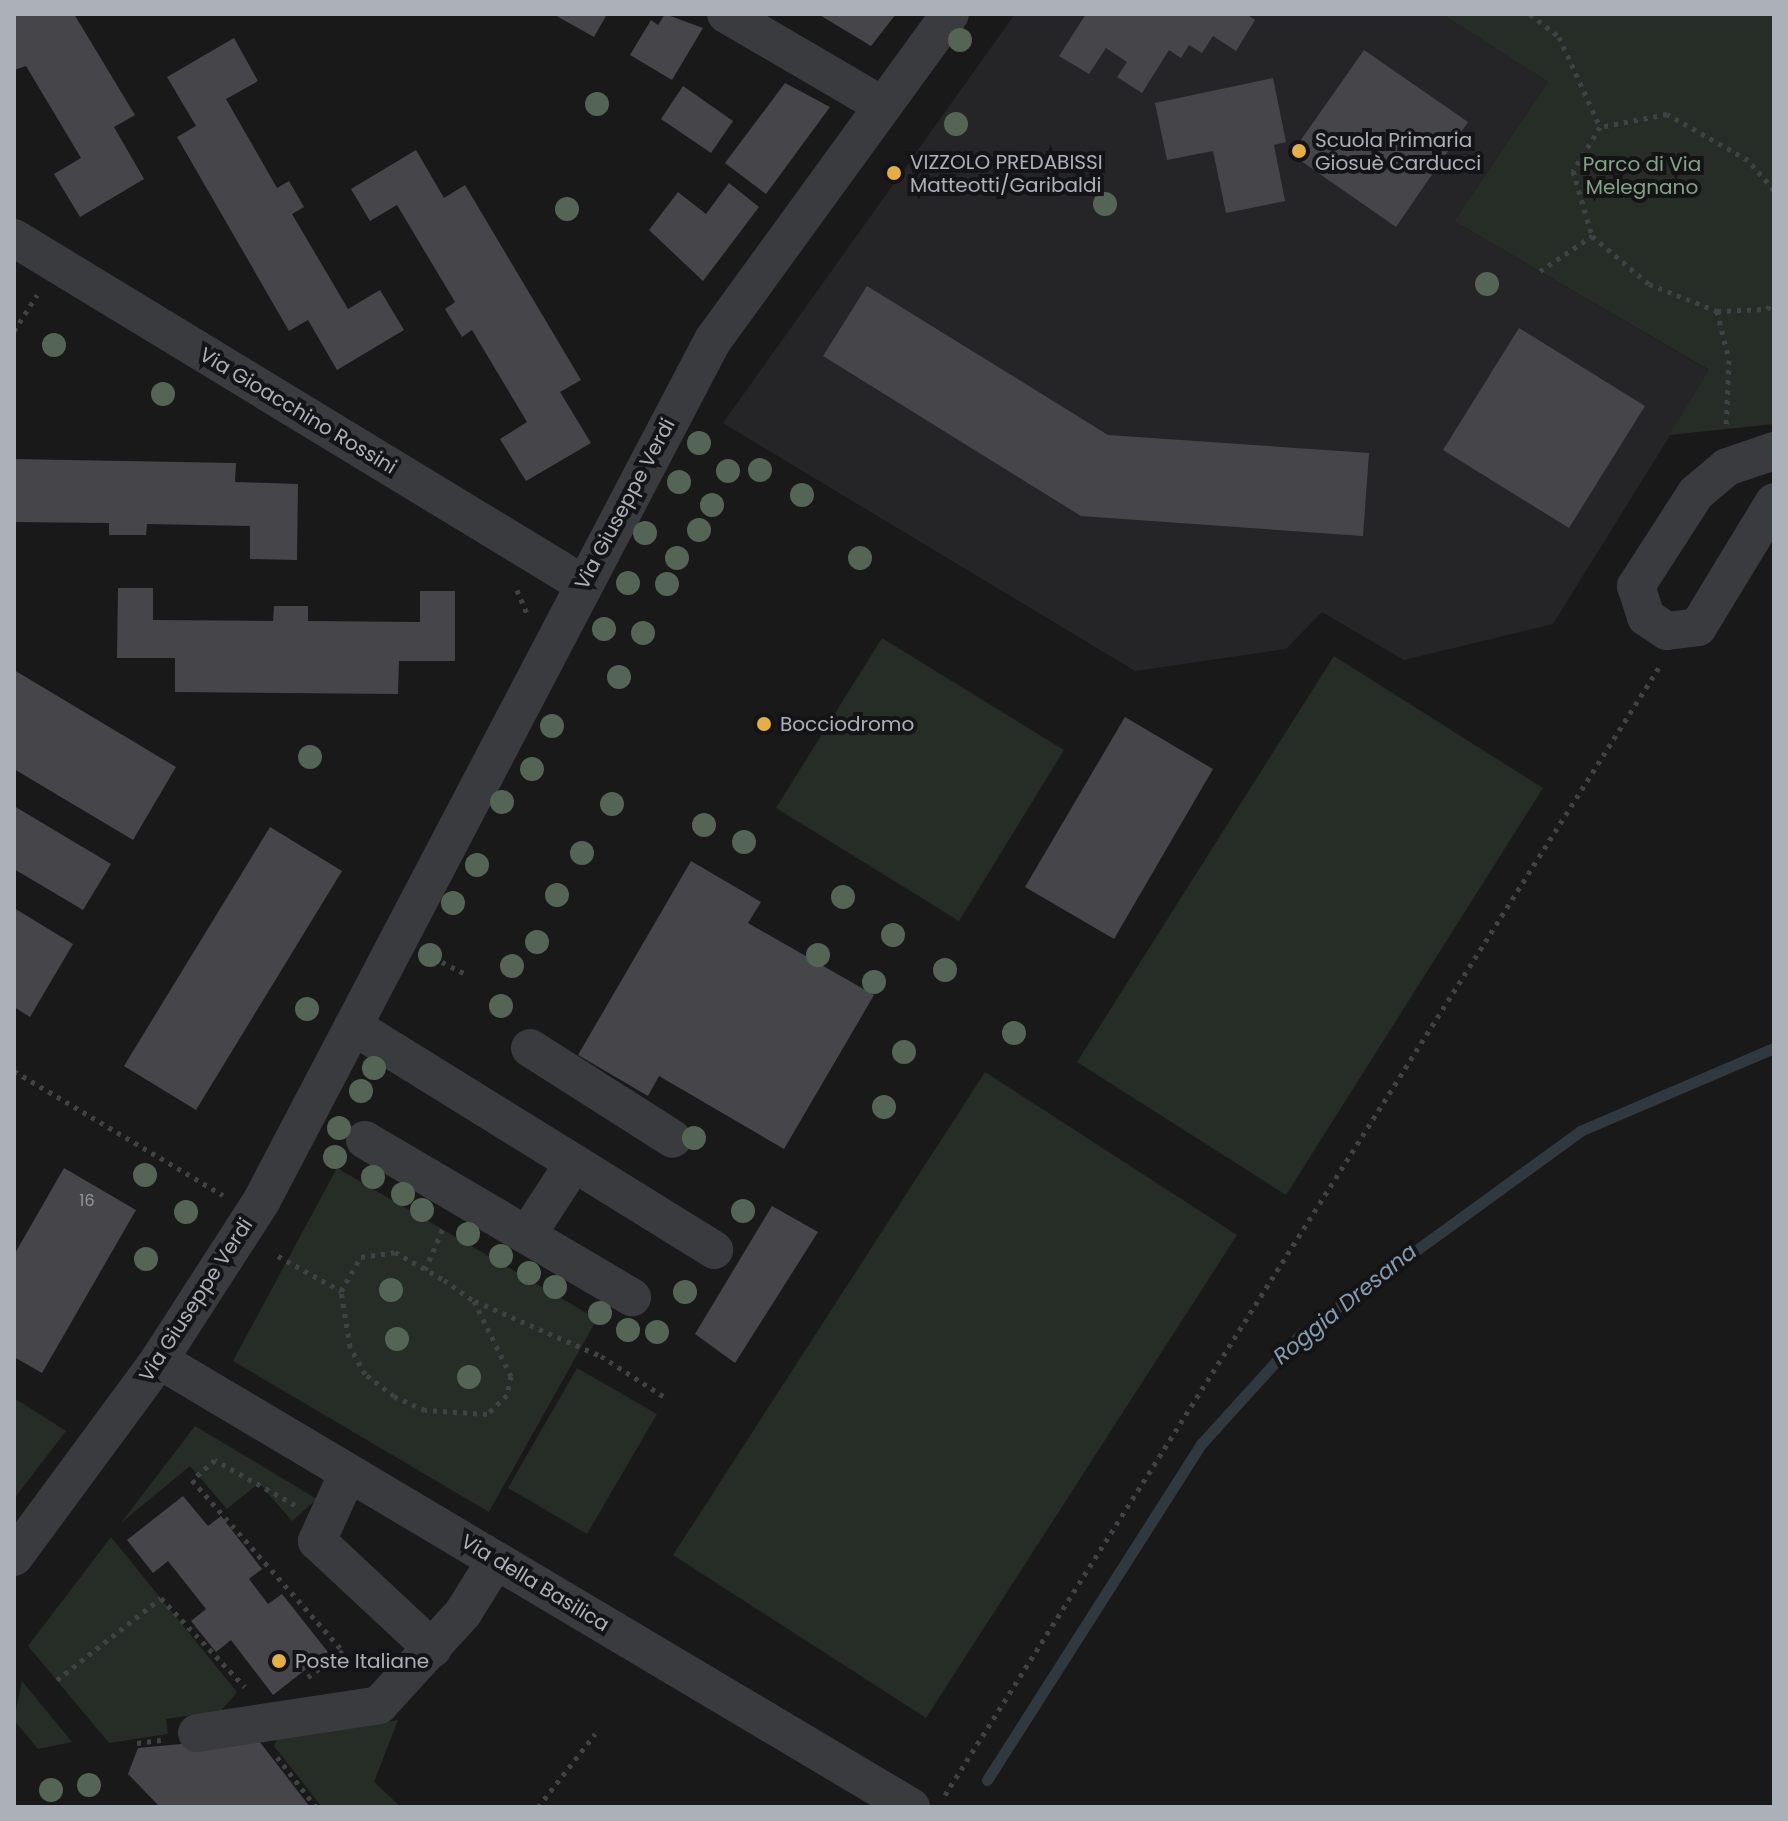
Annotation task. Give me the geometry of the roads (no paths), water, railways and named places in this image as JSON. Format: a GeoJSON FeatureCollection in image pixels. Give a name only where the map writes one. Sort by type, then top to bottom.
{"type":"FeatureCollection","features":[{"type":"Feature","properties":{"kind":"street"},"geometry":{"type":"LineString","coordinates":[[726,14],[882,105]]}},
{"type":"Feature","properties":{"kind":"street","name":"Via Giuseppe Verdi"},"geometry":{"type":"LineString","coordinates":[[14,1557],[159,1360],[231,1200],[353,1026],[713,340],[950,14]]}},
{"type":"Feature","properties":{"kind":"street","name":"Via Gioacchino Rossini"},"geometry":{"type":"LineString","coordinates":[[14,238],[583,584]]}},
{"type":"Feature","properties":{"kind":"street"},"geometry":{"type":"LineString","coordinates":[[1774,451],[1727,467],[1696,493],[1636,586],[1646,617],[1680,633],[1706,619],[1774,502]]}},
{"type":"Feature","properties":{"kind":"street"},"geometry":{"type":"LineString","coordinates":[[353,1026],[714,1250]]}},
{"type":"Feature","properties":{"kind":"street"},"geometry":{"type":"LineString","coordinates":[[530,1048],[673,1139]]}},
{"type":"Feature","properties":{"kind":"street"},"geometry":{"type":"LineString","coordinates":[[365,1140],[632,1297]]}},
{"type":"Feature","properties":{"kind":"street"},"geometry":{"type":"LineString","coordinates":[[527,1235],[574,1163]]}},
{"type":"Feature","properties":{"kind":"street","name":"Via della Basilica"},"geometry":{"type":"LineString","coordinates":[[159,1360],[911,1807]]}},
{"type":"Feature","properties":{"kind":"street"},"geometry":{"type":"LineString","coordinates":[[348,1473],[323,1522],[317,1541],[323,1550],[433,1649]]}},
{"type":"Feature","properties":{"kind":"street"},"geometry":{"type":"LineString","coordinates":[[197,1733],[262,1712],[379,1705],[433,1649],[496,1560]]}},
{"type":"Feature","properties":{"kind":"waterway","name":"Roggia Dresana"},"geometry":{"type":"LineString","coordinates":[[987,1780],[1202,1443],[1301,1334],[1580,1131],[1774,1048]]}},
{"type":"Feature","properties":{"kind":"place","name":"Scuola Primaria Giosuè Carducci"},"geometry":{"type":"Point","coordinates":[1299,151]}},
{"type":"Feature","properties":{"kind":"place","name":"VIZZOLO PREDABISSI Matteotti/Garibaldi"},"geometry":{"type":"Point","coordinates":[894,173]}},
{"type":"Feature","properties":{"kind":"place","name":"Bocciodromo"},"geometry":{"type":"Point","coordinates":[764,724]}},
{"type":"Feature","properties":{"kind":"place","name":"Poste Italiane"},"geometry":{"type":"Point","coordinates":[279,1661]}},
{"type":"Feature","properties":{"kind":"park label","name":"Parco di Via Melegnano"},"geometry":{"type":"Point","coordinates":[1642,176]}}]}
